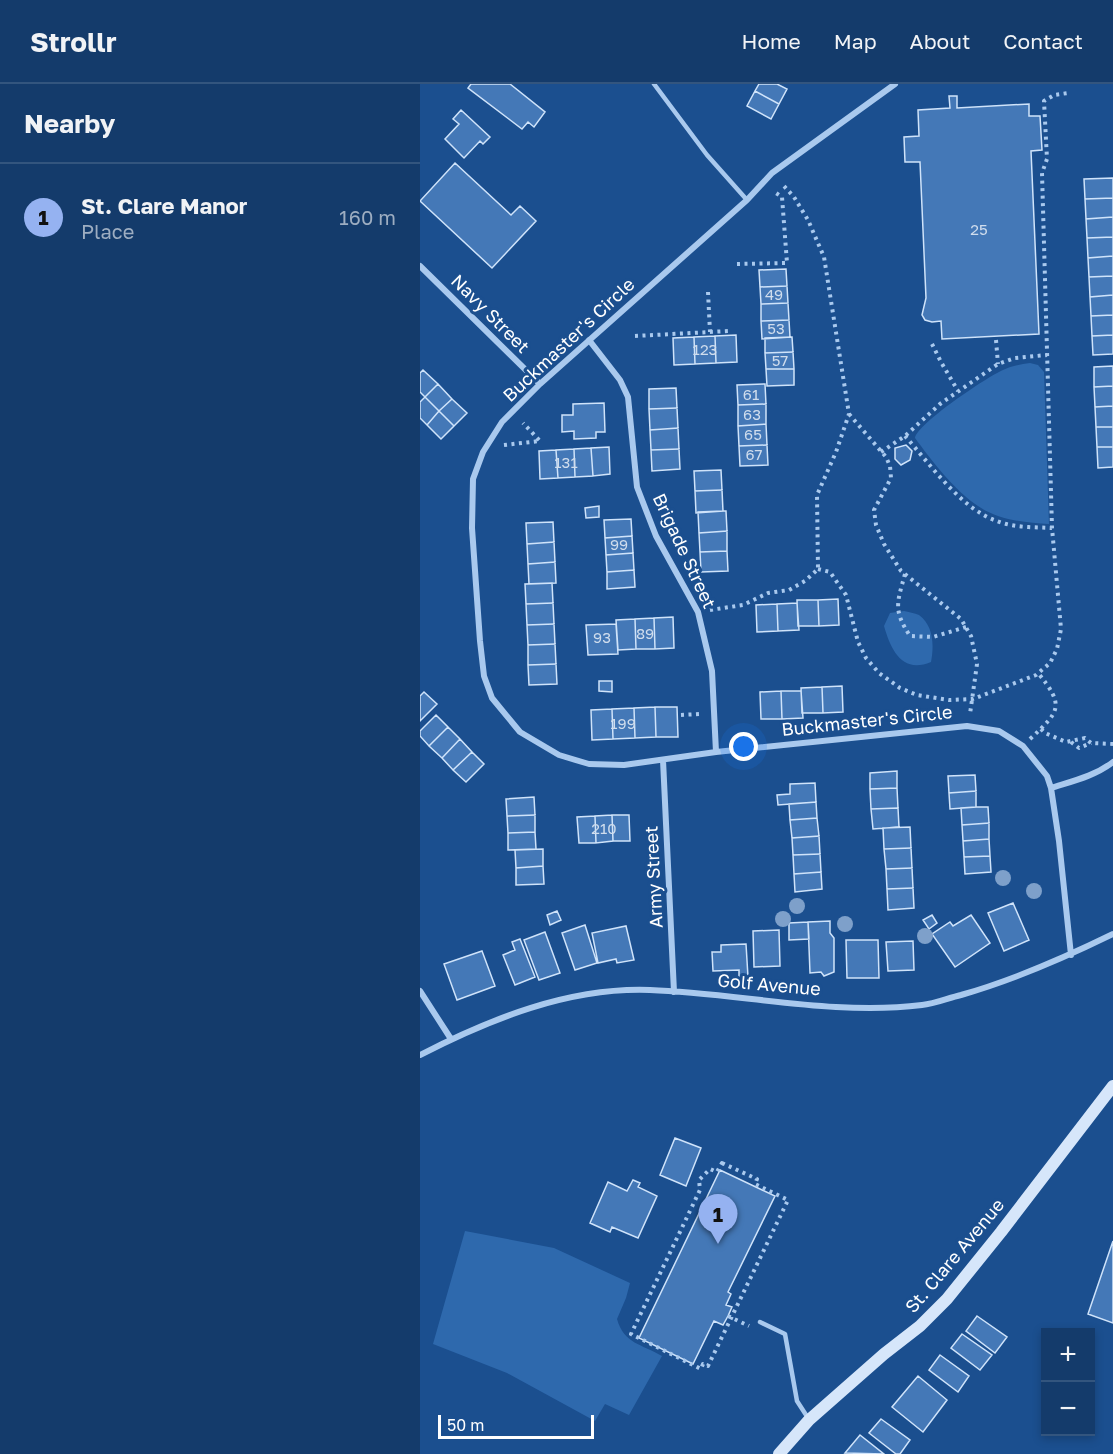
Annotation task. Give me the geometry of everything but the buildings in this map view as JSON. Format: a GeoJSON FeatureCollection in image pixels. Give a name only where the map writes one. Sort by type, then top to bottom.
{"type":"FeatureCollection","features":[{"type":"Feature","properties":{"kind":"street","name":"Buckmaster's Circle"},"geometry":{"type":"LineString","coordinates":[[896,84],[772,174],[747,200],[540,384],[502,422],[483,452],[473,479],[471,507],[473,563],[484,676],[492,698],[520,732],[540,746],[559,755],[589,764],[624,765],[717,752],[967,726],[999,731],[1023,746],[1047,777],[1051,788],[1061,852],[1071,955]]}},
{"type":"Feature","properties":{"kind":"street","name":"Navy Street"},"geometry":{"type":"LineString","coordinates":[[420,266],[540,384]]}},
{"type":"Feature","properties":{"kind":"street","name":"Brigade Street"},"geometry":{"type":"LineString","coordinates":[[589,340],[620,380],[628,397],[637,487],[656,536],[698,612],[712,671],[717,752]]}},
{"type":"Feature","properties":{"kind":"street","name":"Army Street"},"geometry":{"type":"LineString","coordinates":[[663,760],[674,992]]}},
{"type":"Feature","properties":{"kind":"street"},"geometry":{"type":"LineString","coordinates":[[1051,788],[1088,777],[1113,762]]}},
{"type":"Feature","properties":{"kind":"street","name":"Golf Avenue"},"geometry":{"type":"LineString","coordinates":[[420,1054],[515,1013],[565,999],[621,990],[650,990],[871,1007],[924,1005],[978,990],[1071,955],[1113,934]]}},
{"type":"Feature","properties":{"kind":"street"},"geometry":{"type":"LineString","coordinates":[[420,992],[451,1039]]}},
{"type":"Feature","properties":{"kind":"street","name":"St. Clare Avenue"},"geometry":{"type":"LineString","coordinates":[[779,1454],[809,1420],[884,1354],[920,1326],[947,1299],[1113,1086]]}},
{"type":"Feature","properties":{"kind":"lane"},"geometry":{"type":"LineString","coordinates":[[654,84],[707,155],[747,200]]}},
{"type":"Feature","properties":{"kind":"lane"},"geometry":{"type":"LineString","coordinates":[[760,1322],[785,1335],[797,1401],[809,1420]]}},
{"type":"Feature","properties":{"kind":"path"},"geometry":{"type":"LineString","coordinates":[[818,569],[830,572],[839,582],[846,595],[858,642],[866,658],[879,674],[900,688],[917,695],[949,700],[973,699],[1038,673],[1050,663],[1057,649],[1061,629],[1052,528],[1042,173],[1047,159],[1044,101],[1054,94],[1068,93]]}},
{"type":"Feature","properties":{"kind":"path"},"geometry":{"type":"LineString","coordinates":[[698,612],[743,605],[768,593],[789,590],[806,581],[818,569],[818,495],[849,414],[824,257],[808,220],[794,197],[784,186]]}},
{"type":"Feature","properties":{"kind":"path"},"geometry":{"type":"LineString","coordinates":[[737,264],[787,263],[782,197],[776,193]]}},
{"type":"Feature","properties":{"kind":"path"},"geometry":{"type":"LineString","coordinates":[[708,292],[710,332]]}},
{"type":"Feature","properties":{"kind":"path"},"geometry":{"type":"LineString","coordinates":[[635,336],[729,331]]}},
{"type":"Feature","properties":{"kind":"path"},"geometry":{"type":"LineString","coordinates":[[996,340],[998,364]]}},
{"type":"Feature","properties":{"kind":"path"},"geometry":{"type":"LineString","coordinates":[[932,344],[940,363],[958,391]]}},
{"type":"Feature","properties":{"kind":"path"},"geometry":{"type":"LineString","coordinates":[[881,452],[905,436],[940,404],[998,364],[1015,358],[1047,355]]}},
{"type":"Feature","properties":{"kind":"path"},"geometry":{"type":"LineString","coordinates":[[849,414],[890,466],[891,478],[874,510],[876,525],[884,544],[901,571],[961,619],[971,636],[977,664],[967,726]]}},
{"type":"Feature","properties":{"kind":"path"},"geometry":{"type":"LineString","coordinates":[[504,445],[540,441],[523,423]]}},
{"type":"Feature","properties":{"kind":"path"},"geometry":{"type":"LineString","coordinates":[[905,436],[974,510],[997,522],[1052,528]]}},
{"type":"Feature","properties":{"kind":"path"},"geometry":{"type":"LineString","coordinates":[[905,574],[898,609],[900,620],[910,636],[933,637],[966,627]]}},
{"type":"Feature","properties":{"kind":"path"},"geometry":{"type":"LineString","coordinates":[[1023,746],[1047,724],[1056,706],[1054,693],[1038,673]]}},
{"type":"Feature","properties":{"kind":"path"},"geometry":{"type":"LineString","coordinates":[[681,715],[700,714]]}},
{"type":"Feature","properties":{"kind":"path"},"geometry":{"type":"LineString","coordinates":[[1041,729],[1079,748],[1091,743],[1113,744]]}},
{"type":"Feature","properties":{"kind":"path"},"geometry":{"type":"LineString","coordinates":[[1071,742],[1085,738],[1091,743]]}},
{"type":"Feature","properties":{"kind":"path"},"geometry":{"type":"LineString","coordinates":[[723,1163],[757,1179],[754,1184],[788,1200],[729,1317],[708,1366],[703,1364],[701,1369],[631,1334],[699,1190],[699,1180],[710,1169],[717,1172],[723,1163]]}},
{"type":"Feature","properties":{"kind":"path"},"geometry":{"type":"LineString","coordinates":[[729,1317],[756,1330]]}},
{"type":"Feature","properties":{"kind":"shaded area"},"geometry":{"type":"Polygon","coordinates":[[[1030,363],[1038,365],[1044,372],[1049,524],[1003,518],[978,506],[952,484],[915,438],[928,422],[983,381],[1016,365],[1030,363]]]}},
{"type":"Feature","properties":{"kind":"shaded area"},"geometry":{"type":"Polygon","coordinates":[[[904,611],[919,615],[928,625],[932,643],[931,662],[912,665],[899,658],[894,651],[884,626],[890,613],[904,611]]]}},
{"type":"Feature","properties":{"kind":"shaded area"},"geometry":{"type":"Polygon","coordinates":[[[465,1231],[554,1248],[630,1283],[617,1319],[620,1327],[629,1339],[662,1356],[629,1415],[605,1404],[595,1421],[507,1373],[433,1344],[465,1231]]]}},
{"type":"Feature","properties":{"kind":"place","name":"St. Clare Manor"},"geometry":{"type":"Point","coordinates":[718,1244]}}]}
